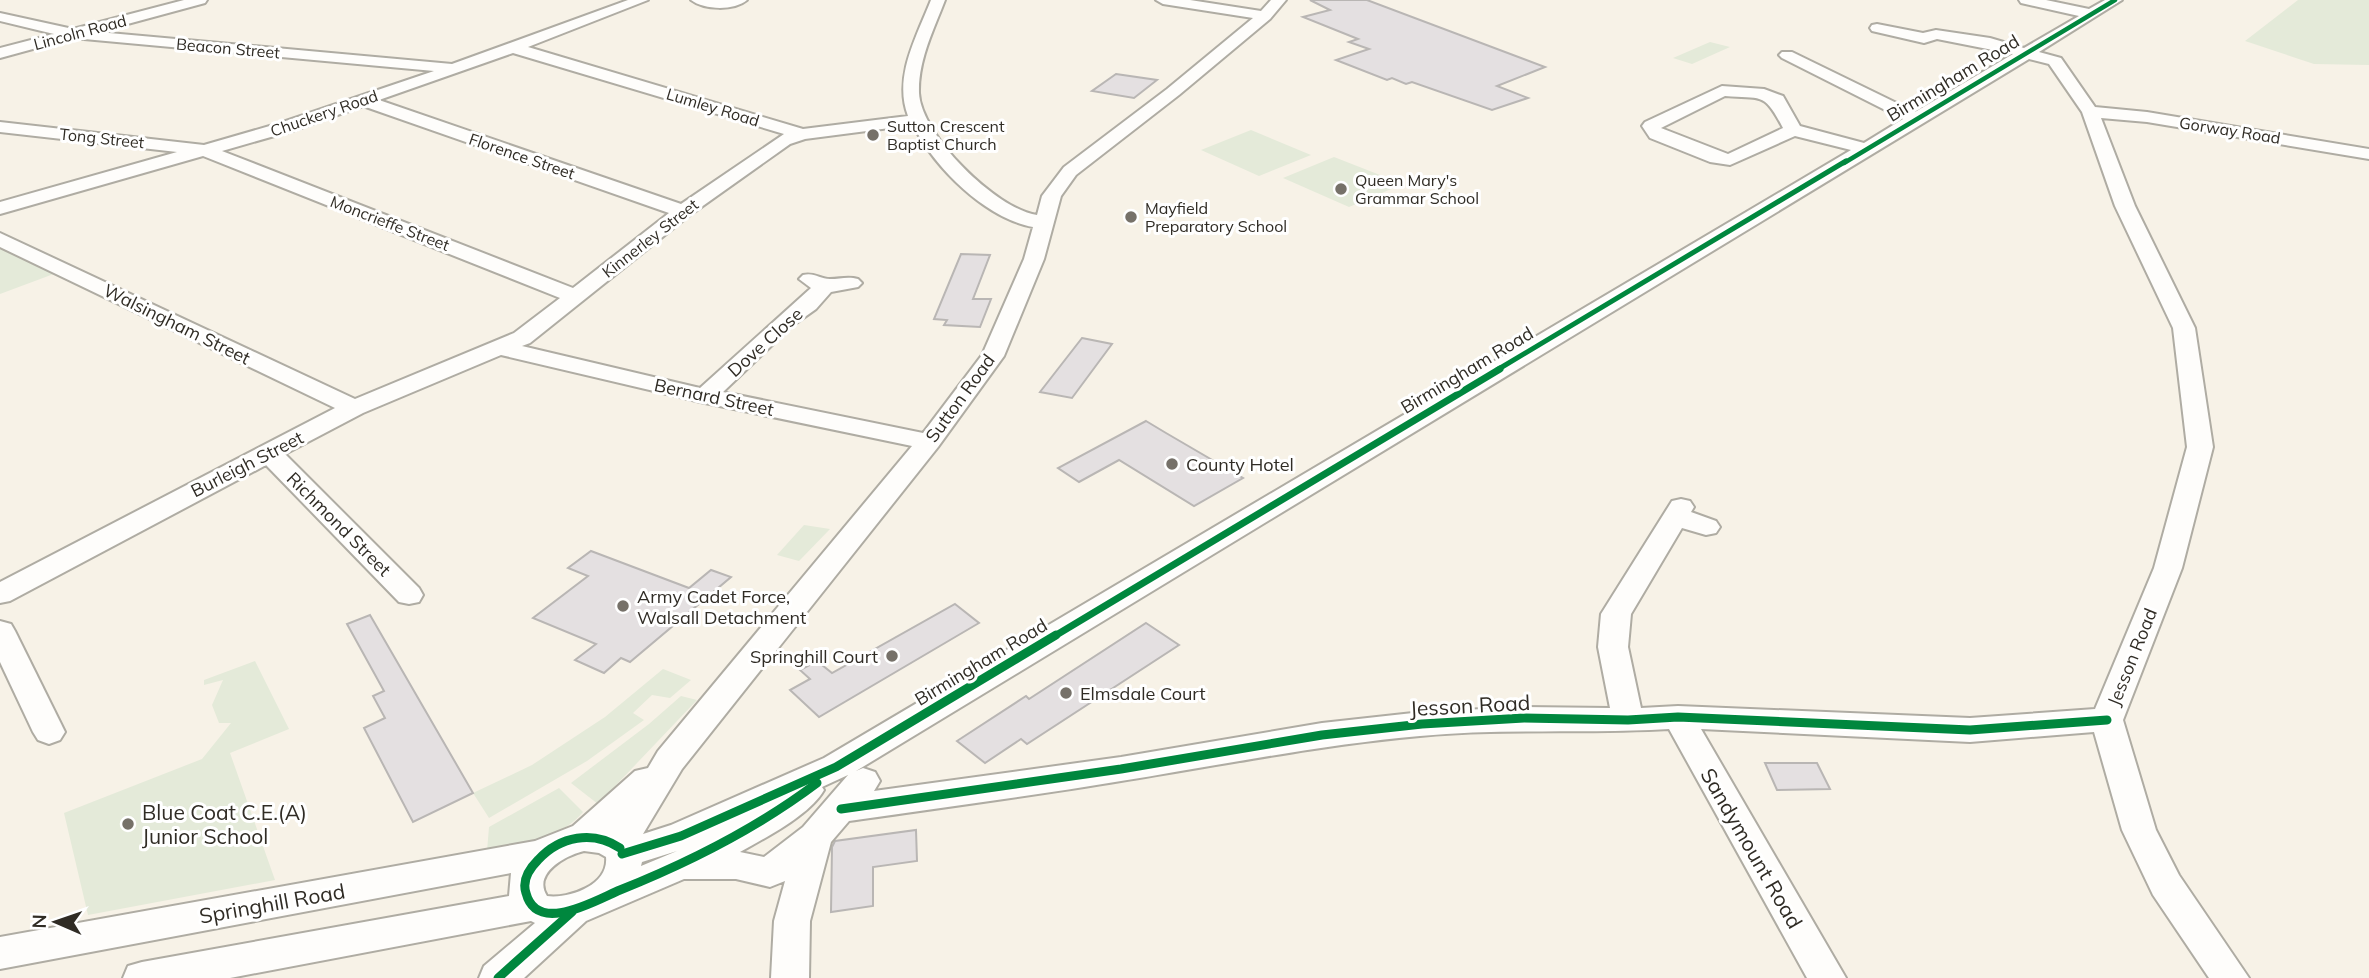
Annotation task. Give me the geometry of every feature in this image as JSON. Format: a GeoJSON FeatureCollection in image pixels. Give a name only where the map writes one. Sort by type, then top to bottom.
{"type":"FeatureCollection","features":[{"type":"Feature","properties":{"kind":"street","name":"Lincoln Road"},"geometry":{"type":"LineString","coordinates":[[0,53],[200,0]]}},
{"type":"Feature","properties":{"kind":"street","name":"Chuckery Road"},"geometry":{"type":"LineString","coordinates":[[0,208],[286,127],[514,48],[641,0]]}},
{"type":"Feature","properties":{"kind":"street"},"geometry":{"type":"LineString","coordinates":[[698,0],[727,4],[740,0]]}},
{"type":"Feature","properties":{"kind":"street"},"geometry":{"type":"LineString","coordinates":[[938,0],[912,73],[911,96],[916,120],[946,159],[990,198],[1021,219],[1044,222]]}},
{"type":"Feature","properties":{"kind":"street"},"geometry":{"type":"LineString","coordinates":[[1163,0],[1258,15]]}},
{"type":"Feature","properties":{"kind":"street","name":"Sutton Road"},"geometry":{"type":"LineString","coordinates":[[1258,15],[1262,0]]}},
{"type":"Feature","properties":{"kind":"street","name":"Sutton Road"},"geometry":{"type":"LineString","coordinates":[[621,851],[630,823],[670,760],[929,442],[993,356],[1025,283],[1052,196],[1070,171],[1173,92],[1233,41],[1258,15],[1279,0]]}},
{"type":"Feature","properties":{"kind":"street"},"geometry":{"type":"LineString","coordinates":[[2025,0],[2091,14]]}},
{"type":"Feature","properties":{"kind":"street","name":"Birmingham Road"},"geometry":{"type":"LineString","coordinates":[[606,895],[682,866],[850,774],[1867,149],[2115,0]]}},
{"type":"Feature","properties":{"kind":"street","name":"Beacon Street"},"geometry":{"type":"LineString","coordinates":[[0,17],[74,34],[457,68]]}},
{"type":"Feature","properties":{"kind":"street","name":"Jesson Road"},"geometry":{"type":"LineString","coordinates":[[841,809],[1360,731],[1524,718],[1628,720],[1678,717],[1970,730],[2107,720],[2168,568],[2200,447],[2184,328],[2125,206],[2091,112],[2055,61],[2028,52],[1936,34],[1924,38],[1877,28]]}},
{"type":"Feature","properties":{"kind":"street","name":"Lumley Road"},"geometry":{"type":"LineString","coordinates":[[514,48],[802,134],[916,120]]}},
{"type":"Feature","properties":{"kind":"street"},"geometry":{"type":"LineString","coordinates":[[1787,55],[1917,119]]}},
{"type":"Feature","properties":{"kind":"street"},"geometry":{"type":"LineString","coordinates":[[1793,130],[1777,100],[1764,94],[1722,91],[1651,126],[1656,134],[1716,158],[1730,160],[1793,130],[1867,149]]}},
{"type":"Feature","properties":{"kind":"street","name":"Florence Street"},"geometry":{"type":"LineString","coordinates":[[362,100],[683,211]]}},
{"type":"Feature","properties":{"kind":"street","name":"Gorway Road"},"geometry":{"type":"LineString","coordinates":[[2091,112],[2159,119],[2369,154]]}},
{"type":"Feature","properties":{"kind":"street","name":"Tong Street"},"geometry":{"type":"LineString","coordinates":[[0,127],[204,150]]}},
{"type":"Feature","properties":{"kind":"street","name":"Kinnerley Street"},"geometry":{"type":"LineString","coordinates":[[501,348],[522,338],[683,211],[783,140],[802,134]]}},
{"type":"Feature","properties":{"kind":"street","name":"Moncrieffe Street"},"geometry":{"type":"LineString","coordinates":[[204,150],[575,296]]}},
{"type":"Feature","properties":{"kind":"street","name":"Walsingham Street"},"geometry":{"type":"LineString","coordinates":[[0,239],[354,408]]}},
{"type":"Feature","properties":{"kind":"street","name":"Dove Close"},"geometry":{"type":"LineString","coordinates":[[705,396],[784,321],[808,304],[817,283],[851,284]]}},
{"type":"Feature","properties":{"kind":"street","name":"Bernard Street"},"geometry":{"type":"LineString","coordinates":[[501,348],[705,396],[929,442]]}},
{"type":"Feature","properties":{"kind":"street","name":"Burleigh Street"},"geometry":{"type":"LineString","coordinates":[[0,594],[354,408],[501,348]]}},
{"type":"Feature","properties":{"kind":"street","name":"Richmond Street"},"geometry":{"type":"LineString","coordinates":[[268,452],[409,595]]}},
{"type":"Feature","properties":{"kind":"street"},"geometry":{"type":"LineString","coordinates":[[1628,720],[1613,648],[1616,614],[1679,511],[1706,527]]}},
{"type":"Feature","properties":{"kind":"street"},"geometry":{"type":"LineString","coordinates":[[0,631],[49,732]]}},
{"type":"Feature","properties":{"kind":"street","name":"Sandymount Road"},"geometry":{"type":"LineString","coordinates":[[1678,717],[1827,978]]}},
{"type":"Feature","properties":{"kind":"street"},"geometry":{"type":"LineString","coordinates":[[2107,720],[2144,841],[2166,885],[2230,978]]}},
{"type":"Feature","properties":{"kind":"street","name":"Sutton Road"},"geometry":{"type":"LineString","coordinates":[[584,837],[670,760]]}},
{"type":"Feature","properties":{"kind":"street"},"geometry":{"type":"LineString","coordinates":[[770,873],[815,837],[841,809],[850,774]]}},
{"type":"Feature","properties":{"kind":"street","name":"Birmingham Road"},"geometry":{"type":"LineString","coordinates":[[621,851],[681,836],[850,774]]}},
{"type":"Feature","properties":{"kind":"street","name":"Jesson Road"},"geometry":{"type":"LineString","coordinates":[[850,774],[925,797]]}},
{"type":"Feature","properties":{"kind":"street"},"geometry":{"type":"LineString","coordinates":[[584,837],[612,841],[625,861],[623,873],[606,895],[591,905],[572,912],[549,912],[534,906],[525,894],[525,879],[532,866],[544,853],[566,841],[584,837]]}},
{"type":"Feature","properties":{"kind":"street"},"geometry":{"type":"LineString","coordinates":[[790,978],[792,921],[815,837]]}},
{"type":"Feature","properties":{"kind":"street","name":"Springhill Road"},"geometry":{"type":"LineString","coordinates":[[0,953],[544,853]]}},
{"type":"Feature","properties":{"kind":"street"},"geometry":{"type":"LineString","coordinates":[[682,866],[736,865],[770,873]]}},
{"type":"Feature","properties":{"kind":"street"},"geometry":{"type":"LineString","coordinates":[[770,873],[792,921]]}},
{"type":"Feature","properties":{"kind":"street"},"geometry":{"type":"LineString","coordinates":[[142,978],[534,906]]}},
{"type":"Feature","properties":{"kind":"street"},"geometry":{"type":"LineString","coordinates":[[498,978],[572,912]]}},
{"type":"Feature","properties":{"kind":"green space"},"geometry":{"type":"Polygon","coordinates":[[[2298,0],[2369,0],[2369,65],[2314,64],[2245,41],[2298,0]]]}},
{"type":"Feature","properties":{"kind":"green space"},"geometry":{"type":"Polygon","coordinates":[[[1710,42],[1730,47],[1692,64],[1673,58],[1710,42]]]}},
{"type":"Feature","properties":{"kind":"green space"},"geometry":{"type":"Polygon","coordinates":[[[1251,130],[1311,155],[1259,176],[1201,150],[1251,130]]]}},
{"type":"Feature","properties":{"kind":"green space"},"geometry":{"type":"Polygon","coordinates":[[[1334,157],[1403,184],[1349,207],[1283,178],[1334,157]]]}},
{"type":"Feature","properties":{"kind":"green space"},"geometry":{"type":"Polygon","coordinates":[[[0,244],[59,272],[0,294],[0,244]]]}},
{"type":"Feature","properties":{"kind":"green space"},"geometry":{"type":"Polygon","coordinates":[[[804,525],[830,529],[799,561],[777,555],[804,525]]]}},
{"type":"Feature","properties":{"kind":"green space"},"geometry":{"type":"Polygon","coordinates":[[[255,661],[289,729],[230,753],[275,880],[88,915],[64,813],[202,759],[231,723],[219,723],[212,705],[223,680],[204,685],[204,680],[255,661]]]}},
{"type":"Feature","properties":{"kind":"green space"},"geometry":{"type":"Polygon","coordinates":[[[663,669],[691,680],[670,698],[652,695],[633,713],[644,720],[587,761],[489,818],[473,793],[532,765],[605,717],[663,669]]]}},
{"type":"Feature","properties":{"kind":"green space"},"geometry":{"type":"Polygon","coordinates":[[[681,696],[697,700],[598,804],[571,783],[649,724],[681,696]]]}},
{"type":"Feature","properties":{"kind":"green space"},"geometry":{"type":"Polygon","coordinates":[[[559,788],[583,812],[574,821],[539,839],[487,851],[489,827],[559,788]]]}},
{"type":"Feature","properties":{"kind":"building"},"geometry":{"type":"Polygon","coordinates":[[[1310,0],[1367,0],[1545,67],[1497,86],[1528,98],[1492,110],[1412,82],[1406,84],[1392,78],[1387,80],[1336,60],[1369,49],[1349,42],[1358,39],[1303,17],[1330,10],[1310,0]]]}},
{"type":"Feature","properties":{"kind":"building"},"geometry":{"type":"Polygon","coordinates":[[[1116,74],[1157,80],[1134,98],[1092,91],[1116,74]]]}},
{"type":"Feature","properties":{"kind":"building"},"geometry":{"type":"Polygon","coordinates":[[[961,254],[990,255],[973,299],[991,299],[980,327],[944,325],[947,320],[934,319],[961,254]]]}},
{"type":"Feature","properties":{"kind":"building"},"geometry":{"type":"Polygon","coordinates":[[[1082,338],[1112,344],[1072,398],[1040,392],[1082,338]]]}},
{"type":"Feature","properties":{"kind":"building","name":"County Hotel"},"geometry":{"type":"Polygon","coordinates":[[[1146,421],[1243,478],[1194,506],[1119,460],[1079,482],[1058,468],[1146,421]]]}},
{"type":"Feature","properties":{"kind":"building","name":"Army Cadet Force, Walsall Detachment"},"geometry":{"type":"Polygon","coordinates":[[[591,551],[689,588],[711,570],[731,577],[630,662],[621,658],[604,673],[575,660],[596,644],[533,618],[588,576],[568,568],[591,551]]]}},
{"type":"Feature","properties":{"kind":"building","name":"Springhill Court"},"geometry":{"type":"Polygon","coordinates":[[[955,604],[979,623],[819,717],[790,690],[810,679],[800,670],[817,661],[832,673],[955,604]]]}},
{"type":"Feature","properties":{"kind":"building"},"geometry":{"type":"Polygon","coordinates":[[[370,615],[473,793],[413,822],[364,728],[385,718],[373,696],[384,691],[347,624],[370,615]]]}},
{"type":"Feature","properties":{"kind":"building","name":"Elmsdale Court"},"geometry":{"type":"Polygon","coordinates":[[[1146,623],[1179,645],[1027,744],[1021,739],[985,763],[957,741],[1026,696],[1029,699],[1146,623]]]}},
{"type":"Feature","properties":{"kind":"building"},"geometry":{"type":"Polygon","coordinates":[[[1765,763],[1817,763],[1830,789],[1777,790],[1765,763]]]}},
{"type":"Feature","properties":{"kind":"building"},"geometry":{"type":"Polygon","coordinates":[[[916,830],[917,861],[873,867],[873,906],[831,912],[832,847],[835,841],[916,830]]]}},
{"type":"Feature","properties":{"kind":"cycle path"},"geometry":{"type":"LineString","coordinates":[[622,854],[681,836],[836,767],[2115,0]]}},
{"type":"Feature","properties":{"kind":"cycle path"},"geometry":{"type":"LineString","coordinates":[[841,809],[1121,769],[1322,735],[1422,724],[1524,718],[1628,720],[1678,717],[1970,730],[2107,720]]}},
{"type":"Feature","properties":{"kind":"cycle path"},"geometry":{"type":"LineString","coordinates":[[620,848],[601,838],[590,837],[568,840],[557,845],[539,858],[528,873],[525,882],[528,900],[534,906],[551,912],[572,911],[589,906],[609,894],[667,871],[719,846],[769,817],[817,783]]}},
{"type":"Feature","properties":{"kind":"cycle path"},"geometry":{"type":"LineString","coordinates":[[498,978],[572,912]]}},
{"type":"Feature","properties":{"kind":"place","name":"Sutton Crescent Baptist Church"},"geometry":{"type":"Point","coordinates":[873,135]}},
{"type":"Feature","properties":{"kind":"place","name":"Queen Mary's Grammar School"},"geometry":{"type":"Point","coordinates":[1341,189]}},
{"type":"Feature","properties":{"kind":"place","name":"Mayfield Preparatory School"},"geometry":{"type":"Point","coordinates":[1131,217]}},
{"type":"Feature","properties":{"kind":"place","name":"County Hotel"},"geometry":{"type":"Point","coordinates":[1172,464]}},
{"type":"Feature","properties":{"kind":"place","name":"Army Cadet Force, Walsall Detachment"},"geometry":{"type":"Point","coordinates":[623,606]}},
{"type":"Feature","properties":{"kind":"place","name":"Springhill Court"},"geometry":{"type":"Point","coordinates":[892,656]}},
{"type":"Feature","properties":{"kind":"place","name":"Elmsdale Court"},"geometry":{"type":"Point","coordinates":[1066,693]}},
{"type":"Feature","properties":{"kind":"place","name":"Blue Coat C.E.(A) Junior School"},"geometry":{"type":"Point","coordinates":[128,824]}}]}
